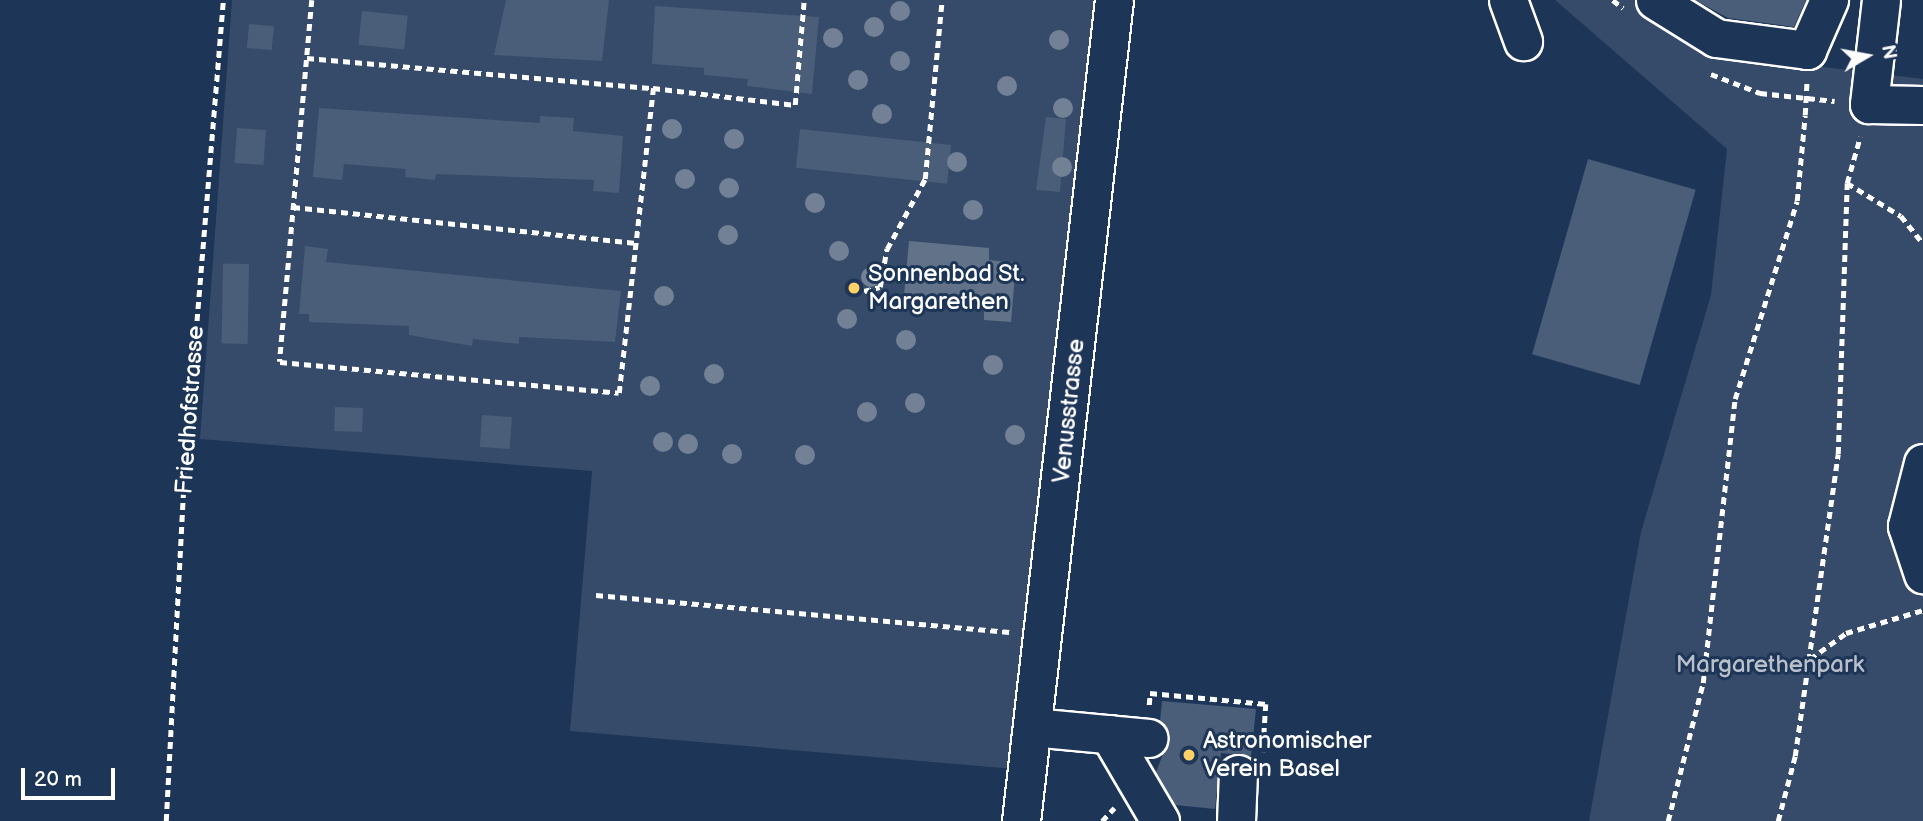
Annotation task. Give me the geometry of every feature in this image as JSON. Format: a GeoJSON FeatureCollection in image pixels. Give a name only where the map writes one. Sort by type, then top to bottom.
{"type":"FeatureCollection","features":[{"type":"Feature","properties":{"kind":"street","name":"Venusstrasse"},"geometry":{"type":"LineString","coordinates":[[1021,821],[1114,0]]}},
{"type":"Feature","properties":{"kind":"street"},"geometry":{"type":"LineString","coordinates":[[1508,0],[1523,41]]}},
{"type":"Feature","properties":{"kind":"street"},"geometry":{"type":"LineString","coordinates":[[1655,0],[1716,38],[1807,50],[1822,15]]}},
{"type":"Feature","properties":{"kind":"street"},"geometry":{"type":"LineString","coordinates":[[1881,0],[1869,104],[1923,105]]}},
{"type":"Feature","properties":{"kind":"street"},"geometry":{"type":"LineString","coordinates":[[1923,464],[1907,526],[1923,574]]}},
{"type":"Feature","properties":{"kind":"street"},"geometry":{"type":"LineString","coordinates":[[1032,727],[1148,738]]}},
{"type":"Feature","properties":{"kind":"street"},"geometry":{"type":"LineString","coordinates":[[1109,734],[1160,821]]}},
{"type":"Feature","properties":{"kind":"street"},"geometry":{"type":"LineString","coordinates":[[1236,821],[1238,774]]}},
{"type":"Feature","properties":{"kind":"path","name":"Friedhofstrasse"},"geometry":{"type":"LineString","coordinates":[[166,821],[186,464],[223,0]]}},
{"type":"Feature","properties":{"kind":"path"},"geometry":{"type":"LineString","coordinates":[[312,0],[279,362],[619,393],[653,88]]}},
{"type":"Feature","properties":{"kind":"path"},"geometry":{"type":"LineString","coordinates":[[307,58],[653,88],[795,105],[804,0]]}},
{"type":"Feature","properties":{"kind":"path"},"geometry":{"type":"LineString","coordinates":[[864,291],[880,287],[887,249],[925,179],[942,0]]}},
{"type":"Feature","properties":{"kind":"path"},"geometry":{"type":"LineString","coordinates":[[1668,821],[1703,683],[1734,399],[1797,201],[1807,80]]}},
{"type":"Feature","properties":{"kind":"path"},"geometry":{"type":"LineString","coordinates":[[1778,821],[1795,757],[1838,454],[1847,183],[1869,104]]}},
{"type":"Feature","properties":{"kind":"path"},"geometry":{"type":"LineString","coordinates":[[1847,183],[1901,216],[1923,243]]}},
{"type":"Feature","properties":{"kind":"path"},"geometry":{"type":"LineString","coordinates":[[293,207],[636,243]]}},
{"type":"Feature","properties":{"kind":"path"},"geometry":{"type":"LineString","coordinates":[[596,595],[1044,635]]}},
{"type":"Feature","properties":{"kind":"path"},"geometry":{"type":"LineString","coordinates":[[1809,660],[1846,633],[1923,610]]}},
{"type":"Feature","properties":{"kind":"path"},"geometry":{"type":"LineString","coordinates":[[1148,738],[1150,693],[1266,704],[1262,775],[1238,774]]}},
{"type":"Feature","properties":{"kind":"green space"},"geometry":{"type":"Polygon","coordinates":[[[232,0],[1102,0],[1026,770],[570,731],[592,471],[200,439],[232,0]]]}},
{"type":"Feature","properties":{"kind":"green space","name":"Margarethenpark"},"geometry":{"type":"Polygon","coordinates":[[[1555,0],[1655,0],[1807,65],[1923,79],[1923,821],[1589,821],[1641,532],[1711,295],[1727,149],[1555,0]]]}},
{"type":"Feature","properties":{"kind":"shaded area"},"geometry":{"type":"Polygon","coordinates":[[[909,241],[989,248],[989,260],[1016,263],[1011,322],[984,320],[984,302],[904,295],[909,241]]]}},
{"type":"Feature","properties":{"kind":"building"},"geometry":{"type":"Polygon","coordinates":[[[506,0],[609,0],[602,61],[494,55],[506,0]]]}},
{"type":"Feature","properties":{"kind":"building"},"geometry":{"type":"Polygon","coordinates":[[[1695,0],[1806,0],[1794,27],[1728,18],[1695,0]]]}},
{"type":"Feature","properties":{"kind":"building"},"geometry":{"type":"Polygon","coordinates":[[[655,6],[819,17],[812,94],[747,86],[748,79],[704,75],[704,68],[652,64],[655,6]]]}},
{"type":"Feature","properties":{"kind":"building"},"geometry":{"type":"Polygon","coordinates":[[[362,11],[408,16],[404,50],[358,45],[362,11]]]}},
{"type":"Feature","properties":{"kind":"building"},"geometry":{"type":"Polygon","coordinates":[[[249,24],[274,26],[272,50],[247,48],[249,24]]]}},
{"type":"Feature","properties":{"kind":"building"},"geometry":{"type":"Polygon","coordinates":[[[319,108],[540,123],[540,116],[574,118],[573,131],[623,136],[619,193],[593,191],[594,180],[436,174],[435,180],[405,177],[406,169],[344,164],[342,180],[313,177],[319,108]]]}},
{"type":"Feature","properties":{"kind":"building"},"geometry":{"type":"Polygon","coordinates":[[[1046,117],[1066,119],[1060,192],[1036,190],[1046,117]]]}},
{"type":"Feature","properties":{"kind":"building"},"geometry":{"type":"Polygon","coordinates":[[[237,128],[266,130],[263,165],[235,163],[237,128]]]}},
{"type":"Feature","properties":{"kind":"building"},"geometry":{"type":"Polygon","coordinates":[[[800,129],[951,145],[947,184],[796,168],[800,129]]]}},
{"type":"Feature","properties":{"kind":"building"},"geometry":{"type":"Polygon","coordinates":[[[1588,159],[1696,190],[1640,385],[1532,354],[1588,159]]]}},
{"type":"Feature","properties":{"kind":"building"},"geometry":{"type":"Polygon","coordinates":[[[305,246],[328,249],[326,262],[621,291],[615,342],[519,337],[519,344],[473,339],[472,346],[409,335],[409,326],[309,322],[309,314],[299,314],[305,246]]]}},
{"type":"Feature","properties":{"kind":"building"},"geometry":{"type":"Polygon","coordinates":[[[223,264],[249,264],[248,344],[222,344],[223,264]]]}},
{"type":"Feature","properties":{"kind":"building"},"geometry":{"type":"Polygon","coordinates":[[[335,407],[363,408],[362,432],[334,431],[335,407]]]}},
{"type":"Feature","properties":{"kind":"building"},"geometry":{"type":"Polygon","coordinates":[[[482,415],[512,417],[510,449],[480,447],[482,415]]]}},
{"type":"Feature","properties":{"kind":"building","name":"Astronomischer Verein Basel"},"geometry":{"type":"Polygon","coordinates":[[[1162,701],[1256,709],[1251,756],[1221,753],[1215,809],[1175,805],[1156,772],[1169,739],[1160,721],[1162,701]]]}},
{"type":"Feature","properties":{"kind":"place","name":"Sonnenbad St. Margarethen"},"geometry":{"type":"Point","coordinates":[854,288]}},
{"type":"Feature","properties":{"kind":"place","name":"Astronomischer Verein Basel"},"geometry":{"type":"Point","coordinates":[1189,755]}}]}
